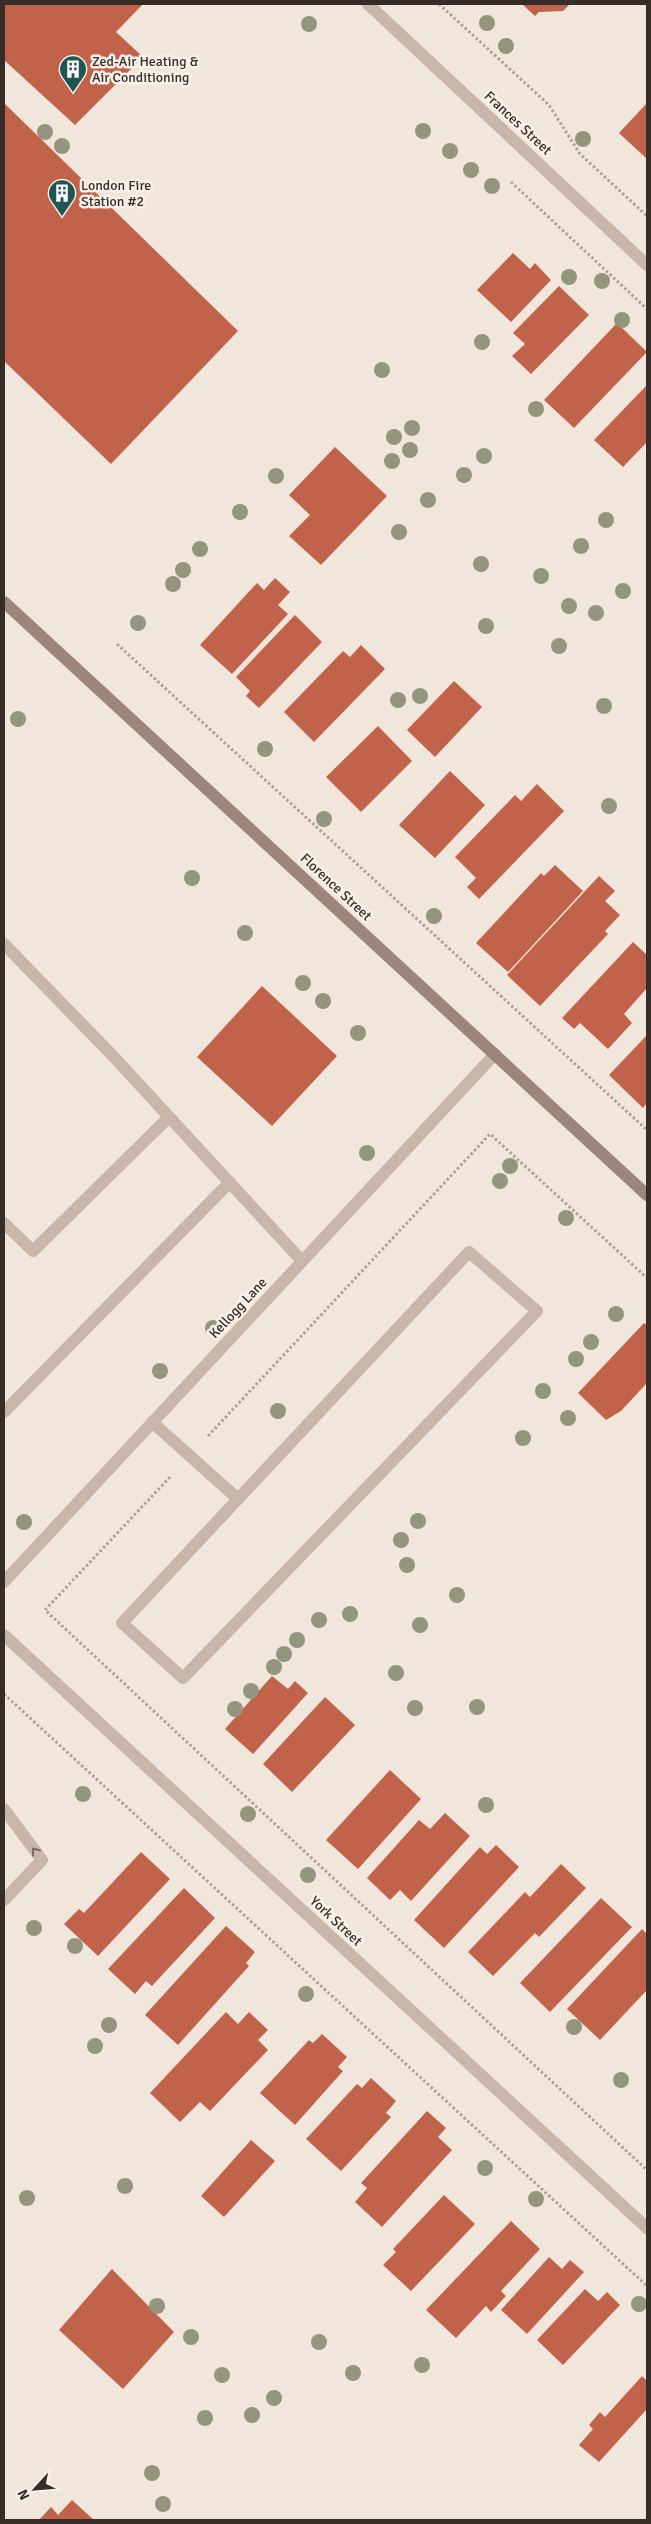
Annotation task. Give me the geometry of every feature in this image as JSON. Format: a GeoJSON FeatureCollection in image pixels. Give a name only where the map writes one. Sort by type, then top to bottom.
{"type":"FeatureCollection","features":[{"type":"Feature","properties":{"kind":"main road","name":"Florence Street"},"geometry":{"type":"LineString","coordinates":[[4,602],[647,1195]]}},
{"type":"Feature","properties":{"kind":"street","name":"Frances Street"},"geometry":{"type":"LineString","coordinates":[[368,4],[647,265]]}},
{"type":"Feature","properties":{"kind":"street"},"geometry":{"type":"LineString","coordinates":[[4,944],[169,1117],[302,1261]]}},
{"type":"Feature","properties":{"kind":"street","name":"Kellogg Lane"},"geometry":{"type":"LineString","coordinates":[[4,1582],[495,1054]]}},
{"type":"Feature","properties":{"kind":"street"},"geometry":{"type":"LineString","coordinates":[[4,1224],[33,1251],[169,1117]]}},
{"type":"Feature","properties":{"kind":"street"},"geometry":{"type":"LineString","coordinates":[[4,1412],[230,1182]]}},
{"type":"Feature","properties":{"kind":"street"},"geometry":{"type":"LineString","coordinates":[[469,1252],[537,1311],[183,1678],[122,1623],[238,1499],[469,1252]]}},
{"type":"Feature","properties":{"kind":"street"},"geometry":{"type":"LineString","coordinates":[[152,1422],[238,1499]]}},
{"type":"Feature","properties":{"kind":"street","name":"York Street"},"geometry":{"type":"LineString","coordinates":[[4,1635],[647,2228]]}},
{"type":"Feature","properties":{"kind":"street"},"geometry":{"type":"LineString","coordinates":[[4,1809],[42,1860],[4,1900]]}},
{"type":"Feature","properties":{"kind":"path"},"geometry":{"type":"LineString","coordinates":[[439,4],[548,105],[580,154],[647,216]]}},
{"type":"Feature","properties":{"kind":"path"},"geometry":{"type":"LineString","coordinates":[[511,182],[647,309]]}},
{"type":"Feature","properties":{"kind":"path"},"geometry":{"type":"LineString","coordinates":[[118,644],[647,1130]]}},
{"type":"Feature","properties":{"kind":"path"},"geometry":{"type":"LineString","coordinates":[[647,1278],[490,1134],[45,1610],[647,2170]]}},
{"type":"Feature","properties":{"kind":"path"},"geometry":{"type":"LineString","coordinates":[[4,1694],[647,2286]]}},
{"type":"Feature","properties":{"kind":"building","name":"Zed-Air Heating & Air Conditioning"},"geometry":{"type":"Polygon","coordinates":[[[4,4],[143,4],[116,32],[143,57],[75,125],[4,60],[4,4]]]}},
{"type":"Feature","properties":{"kind":"building"},"geometry":{"type":"Polygon","coordinates":[[[522,4],[570,4],[563,11],[539,12],[535,16],[522,4]]]}},
{"type":"Feature","properties":{"kind":"building","name":"London Fire Station #2"},"geometry":{"type":"Polygon","coordinates":[[[4,103],[238,331],[111,464],[4,361],[4,103]]]}},
{"type":"Feature","properties":{"kind":"building"},"geometry":{"type":"Polygon","coordinates":[[[647,103],[647,159],[619,133],[647,103]]]}},
{"type":"Feature","properties":{"kind":"building"},"geometry":{"type":"Polygon","coordinates":[[[513,253],[530,269],[535,263],[551,280],[511,322],[477,290],[513,253]]]}},
{"type":"Feature","properties":{"kind":"building"},"geometry":{"type":"Polygon","coordinates":[[[559,286],[589,315],[531,374],[512,356],[525,344],[513,333],[559,286]]]}},
{"type":"Feature","properties":{"kind":"building"},"geometry":{"type":"Polygon","coordinates":[[[617,323],[647,352],[574,428],[544,400],[617,323]]]}},
{"type":"Feature","properties":{"kind":"building"},"geometry":{"type":"Polygon","coordinates":[[[647,385],[647,442],[623,467],[594,440],[647,385]]]}},
{"type":"Feature","properties":{"kind":"building"},"geometry":{"type":"Polygon","coordinates":[[[335,447],[387,496],[321,565],[289,536],[310,515],[289,495],[335,447]]]}},
{"type":"Feature","properties":{"kind":"building"},"geometry":{"type":"Polygon","coordinates":[[[275,578],[290,592],[278,605],[288,614],[232,674],[200,645],[257,583],[264,590],[275,578]]]}},
{"type":"Feature","properties":{"kind":"building"},"geometry":{"type":"Polygon","coordinates":[[[295,615],[322,642],[259,708],[246,696],[250,691],[236,677],[295,615]]]}},
{"type":"Feature","properties":{"kind":"building"},"geometry":{"type":"Polygon","coordinates":[[[361,645],[385,669],[314,742],[284,712],[343,651],[350,657],[361,645]]]}},
{"type":"Feature","properties":{"kind":"building"},"geometry":{"type":"Polygon","coordinates":[[[454,681],[482,707],[435,757],[407,730],[454,681]]]}},
{"type":"Feature","properties":{"kind":"building"},"geometry":{"type":"Polygon","coordinates":[[[378,726],[412,761],[361,812],[326,777],[378,726]]]}},
{"type":"Feature","properties":{"kind":"building"},"geometry":{"type":"Polygon","coordinates":[[[450,771],[485,805],[435,858],[399,825],[450,771]]]}},
{"type":"Feature","properties":{"kind":"building"},"geometry":{"type":"Polygon","coordinates":[[[537,784],[564,811],[479,899],[467,887],[476,878],[455,857],[515,795],[521,801],[537,784]]]}},
{"type":"Feature","properties":{"kind":"building"},"geometry":{"type":"Polygon","coordinates":[[[555,865],[583,891],[508,972],[476,943],[541,873],[544,876],[555,865]]]}},
{"type":"Feature","properties":{"kind":"building"},"geometry":{"type":"Polygon","coordinates":[[[599,876],[615,891],[605,901],[620,915],[605,931],[608,934],[540,1006],[507,975],[599,876]]]}},
{"type":"Feature","properties":{"kind":"building"},"geometry":{"type":"Polygon","coordinates":[[[633,942],[647,955],[647,988],[624,1014],[632,1023],[608,1049],[580,1023],[574,1029],[562,1018],[633,942]]]}},
{"type":"Feature","properties":{"kind":"building"},"geometry":{"type":"Polygon","coordinates":[[[262,986],[337,1056],[272,1126],[197,1057],[262,986]]]}},
{"type":"Feature","properties":{"kind":"building"},"geometry":{"type":"Polygon","coordinates":[[[647,1035],[647,1103],[643,1108],[609,1075],[647,1035]]]}},
{"type":"Feature","properties":{"kind":"building"},"geometry":{"type":"Polygon","coordinates":[[[644,1323],[647,1325],[647,1383],[621,1411],[606,1420],[578,1393],[644,1323]]]}},
{"type":"Feature","properties":{"kind":"building"},"geometry":{"type":"Polygon","coordinates":[[[272,1676],[288,1689],[295,1681],[308,1693],[253,1754],[225,1729],[272,1676]]]}},
{"type":"Feature","properties":{"kind":"building"},"geometry":{"type":"Polygon","coordinates":[[[325,1697],[355,1725],[292,1792],[263,1764],[325,1697]]]}},
{"type":"Feature","properties":{"kind":"building"},"geometry":{"type":"Polygon","coordinates":[[[390,1770],[421,1799],[358,1869],[326,1840],[390,1770]]]}},
{"type":"Feature","properties":{"kind":"building"},"geometry":{"type":"Polygon","coordinates":[[[445,1813],[470,1836],[411,1901],[400,1890],[390,1900],[367,1878],[419,1820],[430,1829],[445,1813]]]}},
{"type":"Feature","properties":{"kind":"building"},"geometry":{"type":"Polygon","coordinates":[[[496,1845],[519,1867],[444,1948],[414,1920],[480,1847],[487,1854],[496,1845]]]}},
{"type":"Feature","properties":{"kind":"building"},"geometry":{"type":"Polygon","coordinates":[[[141,1852],[170,1879],[98,1956],[64,1924],[79,1909],[84,1913],[141,1852]]]}},
{"type":"Feature","properties":{"kind":"building"},"geometry":{"type":"Polygon","coordinates":[[[561,1864],[586,1888],[539,1937],[535,1933],[493,1976],[468,1952],[525,1892],[530,1897],[561,1864]]]}},
{"type":"Feature","properties":{"kind":"building"},"geometry":{"type":"Polygon","coordinates":[[[184,1888],[215,1918],[152,1986],[146,1981],[135,1994],[108,1969],[184,1888]]]}},
{"type":"Feature","properties":{"kind":"building"},"geometry":{"type":"Polygon","coordinates":[[[601,1898],[632,1927],[550,2012],[520,1983],[601,1898]]]}},
{"type":"Feature","properties":{"kind":"building"},"geometry":{"type":"Polygon","coordinates":[[[226,1926],[255,1952],[246,1963],[249,1966],[178,2045],[145,2015],[226,1926]]]}},
{"type":"Feature","properties":{"kind":"building"},"geometry":{"type":"Polygon","coordinates":[[[642,1929],[647,1934],[647,1990],[600,2040],[567,2009],[642,1929]]]}},
{"type":"Feature","properties":{"kind":"building"},"geometry":{"type":"Polygon","coordinates":[[[226,2012],[238,2024],[249,2012],[268,2030],[258,2040],[268,2050],[210,2111],[200,2102],[180,2122],[150,2093],[226,2012]]]}},
{"type":"Feature","properties":{"kind":"building"},"geometry":{"type":"Polygon","coordinates":[[[322,2034],[347,2057],[338,2067],[343,2071],[295,2125],[260,2093],[309,2040],[313,2043],[322,2034]]]}},
{"type":"Feature","properties":{"kind":"building"},"geometry":{"type":"Polygon","coordinates":[[[371,2078],[396,2101],[386,2113],[391,2117],[341,2171],[306,2139],[357,2084],[362,2088],[371,2078]]]}},
{"type":"Feature","properties":{"kind":"building"},"geometry":{"type":"Polygon","coordinates":[[[427,2111],[446,2128],[438,2137],[452,2150],[382,2227],[355,2202],[367,2188],[361,2183],[427,2111]]]}},
{"type":"Feature","properties":{"kind":"building"},"geometry":{"type":"Polygon","coordinates":[[[251,2140],[275,2161],[224,2217],[201,2196],[251,2140]]]}},
{"type":"Feature","properties":{"kind":"building"},"geometry":{"type":"Polygon","coordinates":[[[444,2195],[475,2224],[411,2291],[383,2265],[396,2252],[393,2249],[444,2195]]]}},
{"type":"Feature","properties":{"kind":"building"},"geometry":{"type":"Polygon","coordinates":[[[511,2221],[540,2249],[501,2291],[506,2296],[491,2312],[486,2306],[456,2338],[426,2310],[511,2221]]]}},
{"type":"Feature","properties":{"kind":"building"},"geometry":{"type":"Polygon","coordinates":[[[549,2257],[562,2269],[570,2260],[584,2272],[527,2334],[501,2310],[549,2257]]]}},
{"type":"Feature","properties":{"kind":"building"},"geometry":{"type":"Polygon","coordinates":[[[112,2269],[174,2332],[123,2389],[59,2330],[112,2269]]]}},
{"type":"Feature","properties":{"kind":"building"},"geometry":{"type":"Polygon","coordinates":[[[585,2289],[598,2301],[607,2292],[620,2305],[563,2365],[537,2340],[585,2289]]]}},
{"type":"Feature","properties":{"kind":"building"},"geometry":{"type":"Polygon","coordinates":[[[642,2376],[647,2381],[647,2409],[599,2462],[579,2445],[593,2429],[589,2425],[600,2412],[605,2417],[642,2376]]]}},
{"type":"Feature","properties":{"kind":"building"},"geometry":{"type":"Polygon","coordinates":[[[72,2500],[94,2520],[39,2520],[51,2507],[58,2515],[72,2500]]]}},
{"type":"Feature","properties":{"kind":"place","name":"Zed-Air Heating & Air Conditioning"},"geometry":{"type":"Point","coordinates":[73,93]}},
{"type":"Feature","properties":{"kind":"place","name":"London Fire Station #2"},"geometry":{"type":"Point","coordinates":[62,217]}}]}
